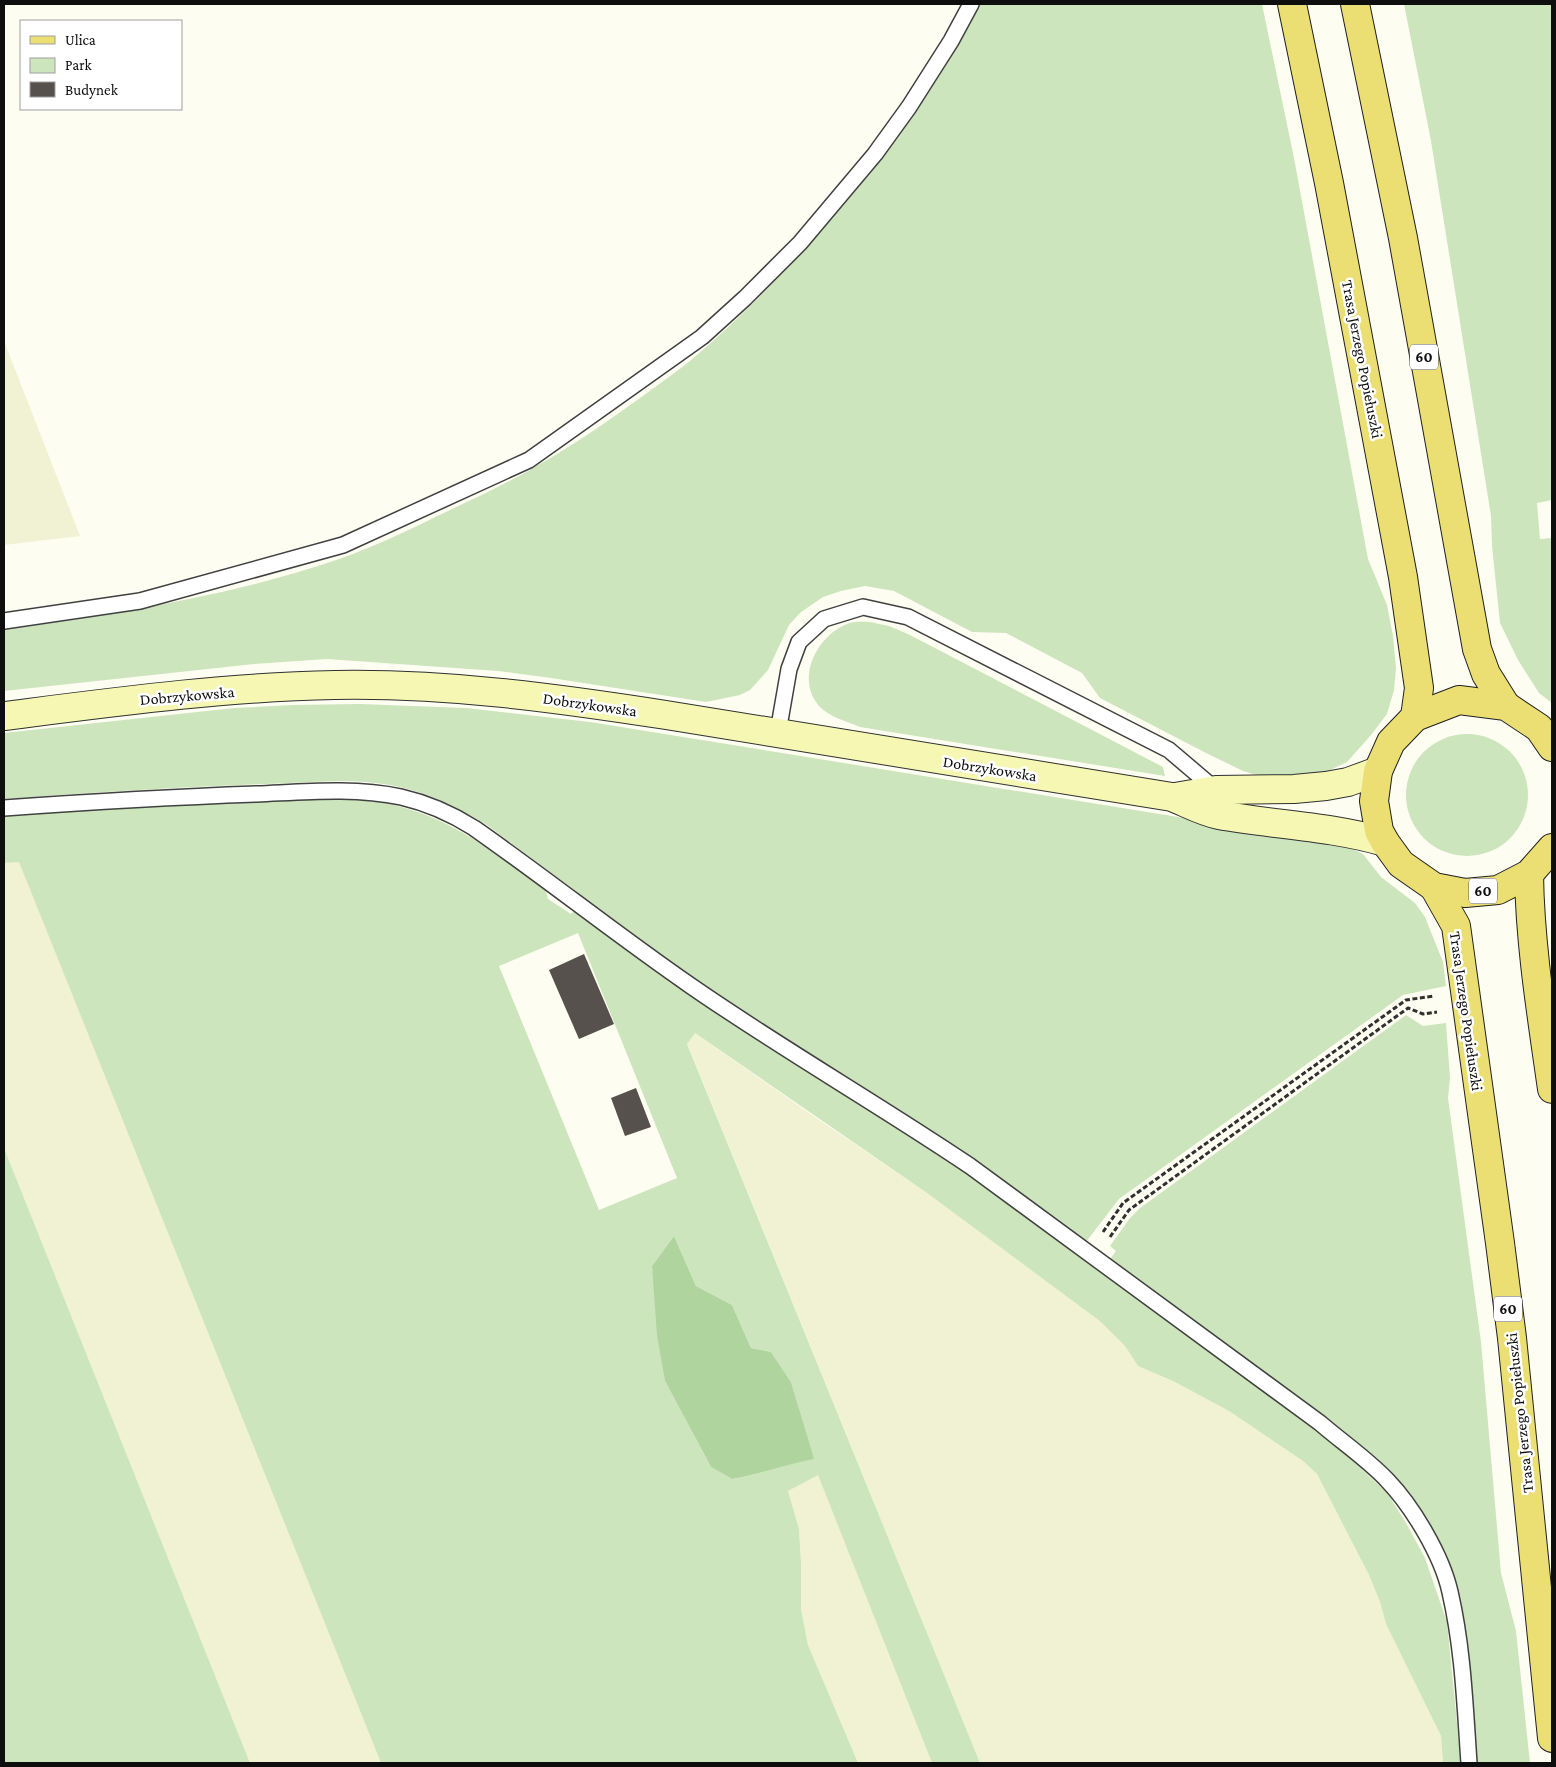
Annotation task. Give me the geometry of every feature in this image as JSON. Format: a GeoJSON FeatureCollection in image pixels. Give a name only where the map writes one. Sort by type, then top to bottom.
{"type":"FeatureCollection","features":[{"type":"Feature","properties":{"kind":"main road","name":"Trasa Jerzego Popiełuszki"},"geometry":{"type":"LineString","coordinates":[[1292,4],[1333,202],[1403,577],[1419,688],[1415,717]]}},
{"type":"Feature","properties":{"kind":"main road","name":"60"},"geometry":{"type":"LineString","coordinates":[[1355,4],[1403,238],[1477,649],[1486,674],[1506,706],[1539,728],[1552,747]]}},
{"type":"Feature","properties":{"kind":"main road","name":"Dobrzykowska"},"geometry":{"type":"LineString","coordinates":[[4,716],[193,694],[337,685],[445,688],[480,691],[586,703],[778,732],[1172,797],[1217,814],[1330,829],[1385,842]]}},
{"type":"Feature","properties":{"kind":"main road","name":"60"},"geometry":{"type":"LineString","coordinates":[[1506,706],[1459,700],[1415,717],[1391,742],[1378,771],[1374,801],[1379,830],[1400,864],[1434,886],[1466,893],[1498,890],[1529,874],[1552,848]]}},
{"type":"Feature","properties":{"kind":"main road","name":"Dobrzykowska"},"geometry":{"type":"LineString","coordinates":[[1172,797],[1216,790],[1294,790],[1326,786],[1348,782],[1378,771]]}},
{"type":"Feature","properties":{"kind":"main road"},"geometry":{"type":"LineString","coordinates":[[1529,874],[1530,916],[1552,1089]]}},
{"type":"Feature","properties":{"kind":"main road","name":"Trasa Jerzego Popiełuszki"},"geometry":{"type":"LineString","coordinates":[[1434,886],[1456,926],[1500,1242],[1512,1338],[1552,1738]]}},
{"type":"Feature","properties":{"kind":"lane"},"geometry":{"type":"LineString","coordinates":[[4,621],[140,601],[343,545],[529,460],[702,338],[800,243],[875,154],[909,107],[951,41],[971,4]]}},
{"type":"Feature","properties":{"kind":"lane"},"geometry":{"type":"LineString","coordinates":[[778,732],[789,669],[799,642],[824,619],[863,607],[908,617],[1169,750],[1216,790]]}},
{"type":"Feature","properties":{"kind":"lane"},"geometry":{"type":"LineString","coordinates":[[4,808],[154,797],[313,792],[375,793],[402,798],[456,816],[519,859],[689,985],[787,1050],[940,1146],[1018,1201],[1320,1424],[1370,1464],[1387,1480],[1419,1522],[1438,1559],[1450,1590],[1460,1649],[1469,1763]]}},
{"type":"Feature","properties":{"kind":"path"},"geometry":{"type":"LineString","coordinates":[[1093,1256],[1123,1203],[1406,1000],[1466,1000]]}},
{"type":"Feature","properties":{"kind":"path"},"geometry":{"type":"LineString","coordinates":[[1093,1256],[1106,1251],[1103,1246],[1129,1210],[1408,1008],[1422,1014],[1466,1000]]}},
{"type":"Feature","properties":{"kind":"green space"},"geometry":{"type":"Polygon","coordinates":[[[979,4],[1262,4],[1294,158],[1368,559],[1387,605],[1393,636],[1396,668],[1394,690],[1387,714],[1347,762],[1326,772],[1300,777],[1263,777],[1243,771],[1100,698],[1082,673],[1006,633],[972,632],[894,591],[865,586],[823,597],[801,612],[789,625],[768,670],[750,690],[740,695],[706,702],[498,671],[327,659],[254,664],[4,691],[4,630],[175,602],[259,583],[342,558],[369,548],[506,483],[554,456],[610,419],[681,368],[711,343],[772,284],[829,221],[884,154],[919,106],[951,56],[979,4]]]}},
{"type":"Feature","properties":{"kind":"green space"},"geometry":{"type":"Polygon","coordinates":[[[1404,4],[1552,4],[1552,500],[1537,503],[1540,539],[1552,538],[1552,703],[1539,693],[1518,660],[1500,623],[1492,546],[1491,516],[1431,141],[1404,4]]]}},
{"type":"Feature","properties":{"kind":"green space"},"geometry":{"type":"Polygon","coordinates":[[[4,341],[80,536],[4,545],[4,341]]]}},
{"type":"Feature","properties":{"kind":"green space"},"geometry":{"type":"Polygon","coordinates":[[[870,622],[889,626],[908,634],[1163,767],[1165,776],[860,727],[833,716],[819,706],[812,695],[809,671],[813,659],[819,648],[836,630],[850,623],[870,622]]]}},
{"type":"Feature","properties":{"kind":"green space"},"geometry":{"type":"Polygon","coordinates":[[[360,704],[466,708],[590,722],[1339,843],[1363,854],[1381,877],[1415,903],[1425,917],[1443,962],[1446,986],[1403,995],[1119,1199],[1086,1242],[958,1149],[890,1104],[749,1017],[679,968],[487,825],[440,800],[416,791],[359,781],[167,788],[4,799],[4,733],[234,708],[360,704]]]}},
{"type":"Feature","properties":{"kind":"green space"},"geometry":{"type":"Polygon","coordinates":[[[1467,734],[1490,739],[1510,752],[1523,772],[1528,795],[1523,818],[1510,838],[1490,851],[1467,856],[1444,851],[1424,838],[1411,818],[1406,795],[1411,772],[1424,752],[1444,739],[1467,734]]]}},
{"type":"Feature","properties":{"kind":"green space"},"geometry":{"type":"Polygon","coordinates":[[[326,799],[366,801],[405,808],[462,832],[496,854],[546,891],[548,899],[571,914],[575,910],[664,977],[726,1020],[955,1165],[1332,1441],[1388,1494],[1425,1558],[1447,1622],[1461,1763],[1443,1763],[1441,1736],[1386,1624],[1380,1602],[1369,1575],[1317,1474],[1303,1461],[1229,1411],[1173,1381],[1138,1366],[1125,1346],[1100,1321],[927,1193],[695,1033],[687,1044],[980,1763],[932,1763],[818,1475],[788,1491],[799,1529],[801,1609],[808,1645],[858,1763],[381,1763],[19,862],[4,863],[4,816],[173,803],[326,799]],[[578,933],[499,966],[599,1210],[677,1178],[578,933]],[[674,1236],[652,1266],[665,1381],[711,1467],[732,1479],[813,1459],[791,1382],[771,1352],[751,1348],[732,1305],[696,1286],[674,1236]]]}},
{"type":"Feature","properties":{"kind":"green space"},"geometry":{"type":"Polygon","coordinates":[[[19,861],[381,1763],[250,1763],[4,1148],[4,863],[19,861]]]}},
{"type":"Feature","properties":{"kind":"green space"},"geometry":{"type":"Polygon","coordinates":[[[1406,1015],[1423,1026],[1446,1023],[1450,1078],[1448,1098],[1481,1342],[1501,1573],[1516,1631],[1530,1763],[1476,1763],[1467,1641],[1462,1611],[1410,1497],[1377,1458],[1110,1259],[1116,1251],[1110,1246],[1130,1218],[1140,1208],[1406,1015]]]}},
{"type":"Feature","properties":{"kind":"green space"},"geometry":{"type":"Polygon","coordinates":[[[695,1033],[927,1193],[1101,1321],[1125,1346],[1138,1366],[1173,1381],[1229,1411],[1303,1461],[1317,1474],[1369,1575],[1380,1602],[1386,1624],[1441,1736],[1443,1763],[980,1763],[687,1043],[695,1033]]]}},
{"type":"Feature","properties":{"kind":"green space"},"geometry":{"type":"Polygon","coordinates":[[[4,1148],[250,1763],[4,1763],[4,1148]]]}},
{"type":"Feature","properties":{"kind":"green space"},"geometry":{"type":"Polygon","coordinates":[[[674,1236],[696,1286],[732,1305],[751,1348],[771,1352],[791,1382],[814,1459],[732,1479],[711,1467],[665,1381],[657,1335],[652,1266],[674,1236]]]}},
{"type":"Feature","properties":{"kind":"green space"},"geometry":{"type":"Polygon","coordinates":[[[818,1474],[932,1763],[858,1763],[808,1645],[801,1609],[799,1529],[788,1491],[818,1474]]]}},
{"type":"Feature","properties":{"kind":"building"},"geometry":{"type":"Polygon","coordinates":[[[584,954],[614,1024],[579,1039],[549,970],[584,954]]]}},
{"type":"Feature","properties":{"kind":"building"},"geometry":{"type":"Polygon","coordinates":[[[636,1088],[651,1127],[625,1136],[611,1098],[636,1088]]]}}]}
